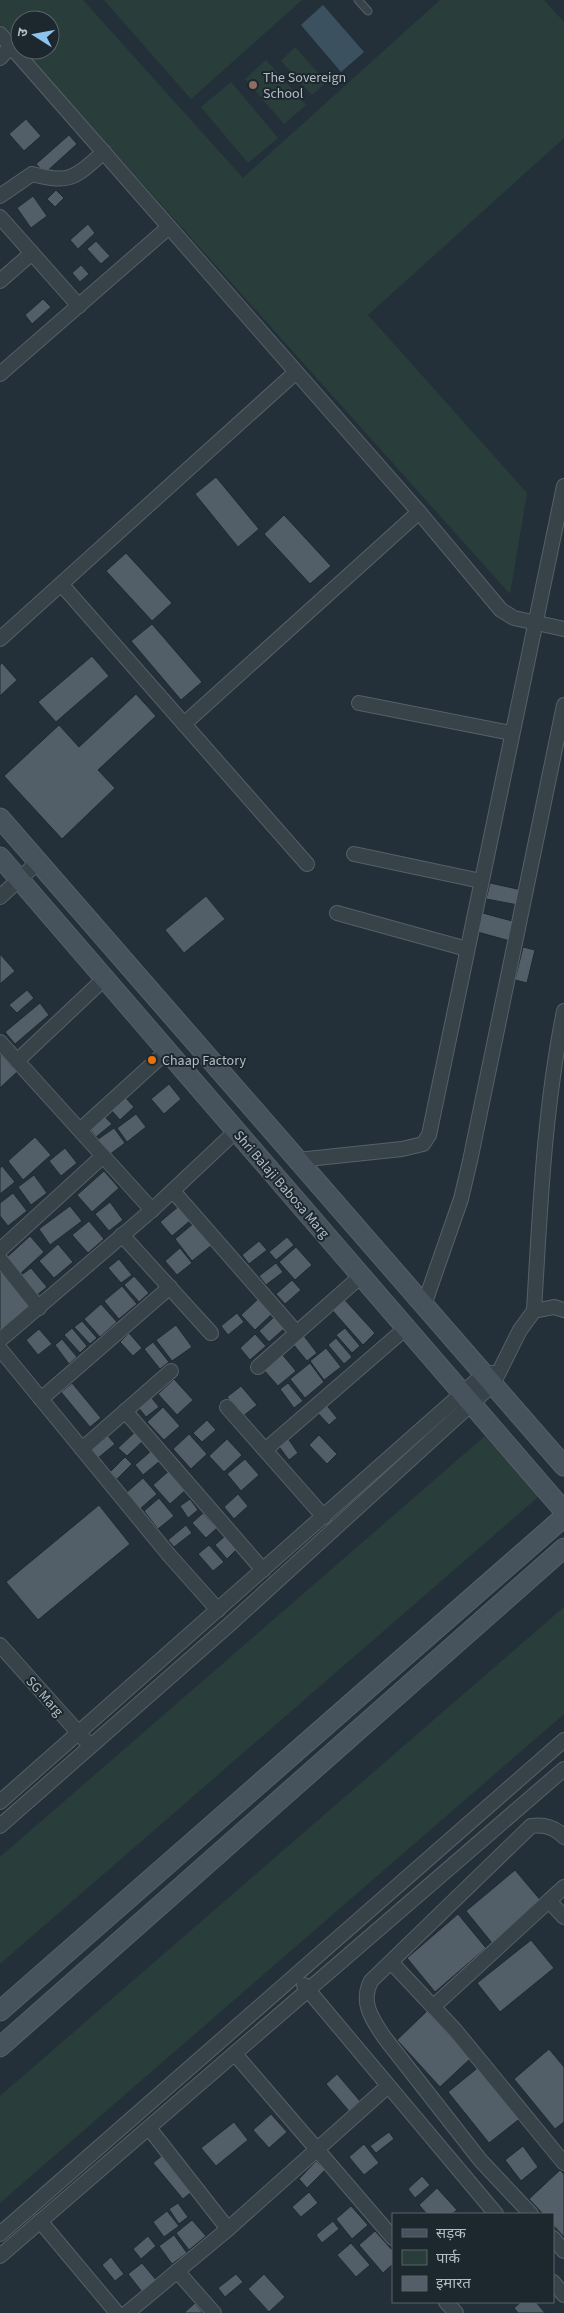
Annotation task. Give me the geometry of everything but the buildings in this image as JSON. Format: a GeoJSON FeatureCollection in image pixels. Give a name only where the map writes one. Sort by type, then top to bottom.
{"type":"FeatureCollection","features":[{"type":"Feature","properties":{"kind":"street"},"geometry":{"type":"LineString","coordinates":[[0,34],[10,45]]}},
{"type":"Feature","properties":{"kind":"street"},"geometry":{"type":"LineString","coordinates":[[0,58],[10,47]]}},
{"type":"Feature","properties":{"kind":"street"},"geometry":{"type":"LineString","coordinates":[[23,60],[419,512],[501,610],[514,618],[564,629]]}},
{"type":"Feature","properties":{"kind":"street"},"geometry":{"type":"LineString","coordinates":[[0,196],[32,174],[51,179],[69,179],[104,152]]}},
{"type":"Feature","properties":{"kind":"street"},"geometry":{"type":"LineString","coordinates":[[0,217],[78,306]]}},
{"type":"Feature","properties":{"kind":"street"},"geometry":{"type":"LineString","coordinates":[[0,374],[169,226]]}},
{"type":"Feature","properties":{"kind":"street"},"geometry":{"type":"LineString","coordinates":[[0,281],[32,253]]}},
{"type":"Feature","properties":{"kind":"street"},"geometry":{"type":"LineString","coordinates":[[0,639],[296,372]]}},
{"type":"Feature","properties":{"kind":"street"},"geometry":{"type":"LineString","coordinates":[[298,1160],[423,1144],[429,1135],[511,733],[564,486]]}},
{"type":"Feature","properties":{"kind":"street"},"geometry":{"type":"LineString","coordinates":[[184,724],[419,512]]}},
{"type":"Feature","properties":{"kind":"street"},"geometry":{"type":"LineString","coordinates":[[62,585],[308,864]]}},
{"type":"Feature","properties":{"kind":"street"},"geometry":{"type":"LineString","coordinates":[[359,703],[511,733]]}},
{"type":"Feature","properties":{"kind":"street"},"geometry":{"type":"LineString","coordinates":[[424,1305],[461,1199],[470,1161],[564,705]]}},
{"type":"Feature","properties":{"kind":"street","name":"Shri Balaji Babosa Marg"},"geometry":{"type":"LineString","coordinates":[[0,818],[424,1305],[492,1377],[564,1466]]}},
{"type":"Feature","properties":{"kind":"street"},"geometry":{"type":"LineString","coordinates":[[354,854],[481,881]]}},
{"type":"Feature","properties":{"kind":"street","name":"Shri Balaji Babosa Marg"},"geometry":{"type":"LineString","coordinates":[[0,857],[564,1511]]}},
{"type":"Feature","properties":{"kind":"street"},"geometry":{"type":"LineString","coordinates":[[0,897],[38,862]]}},
{"type":"Feature","properties":{"kind":"street"},"geometry":{"type":"LineString","coordinates":[[337,912],[467,949]]}},
{"type":"Feature","properties":{"kind":"street"},"geometry":{"type":"LineString","coordinates":[[18,1061],[105,978]]}},
{"type":"Feature","properties":{"kind":"street"},"geometry":{"type":"LineString","coordinates":[[534,1311],[545,1137],[552,1078],[564,1011]]}},
{"type":"Feature","properties":{"kind":"street"},"geometry":{"type":"LineString","coordinates":[[0,1042],[152,1210]]}},
{"type":"Feature","properties":{"kind":"street"},"geometry":{"type":"LineString","coordinates":[[80,1130],[167,1051]]}},
{"type":"Feature","properties":{"kind":"street"},"geometry":{"type":"LineString","coordinates":[[0,1340],[152,1210],[236,1131]]}},
{"type":"Feature","properties":{"kind":"street"},"geometry":{"type":"LineString","coordinates":[[0,1250],[103,1156]]}},
{"type":"Feature","properties":{"kind":"street"},"geometry":{"type":"LineString","coordinates":[[172,1191],[296,1332]]}},
{"type":"Feature","properties":{"kind":"street"},"geometry":{"type":"LineString","coordinates":[[122,1235],[212,1333]]}},
{"type":"Feature","properties":{"kind":"street"},"geometry":{"type":"LineString","coordinates":[[0,1258],[39,1308]]}},
{"type":"Feature","properties":{"kind":"street"},"geometry":{"type":"LineString","coordinates":[[258,1367],[361,1276]]}},
{"type":"Feature","properties":{"kind":"street"},"geometry":{"type":"LineString","coordinates":[[41,1399],[170,1287]]}},
{"type":"Feature","properties":{"kind":"street"},"geometry":{"type":"LineString","coordinates":[[0,1802],[324,1517],[492,1377],[525,1321],[534,1311],[544,1308],[564,1310]]}},
{"type":"Feature","properties":{"kind":"street"},"geometry":{"type":"LineString","coordinates":[[265,1450],[406,1328]]}},
{"type":"Feature","properties":{"kind":"street"},"geometry":{"type":"LineString","coordinates":[[0,1349],[170,1556],[218,1610]]}},
{"type":"Feature","properties":{"kind":"street"},"geometry":{"type":"LineString","coordinates":[[82,1449],[171,1371]]}},
{"type":"Feature","properties":{"kind":"street"},"geometry":{"type":"LineString","coordinates":[[0,1826],[230,1624],[467,1399]]}},
{"type":"Feature","properties":{"kind":"street"},"geometry":{"type":"LineString","coordinates":[[227,1407],[324,1517]]}},
{"type":"Feature","properties":{"kind":"street"},"geometry":{"type":"LineString","coordinates":[[125,1411],[263,1570]]}},
{"type":"Feature","properties":{"kind":"street"},"geometry":{"type":"LineString","coordinates":[[0,2011],[564,1517]]}},
{"type":"Feature","properties":{"kind":"street"},"geometry":{"type":"LineString","coordinates":[[0,2047],[564,1548]]}},
{"type":"Feature","properties":{"kind":"street","name":"SG Marg"},"geometry":{"type":"LineString","coordinates":[[0,1645],[91,1747]]}},
{"type":"Feature","properties":{"kind":"street"},"geometry":{"type":"LineString","coordinates":[[0,2234],[564,1740]]}},
{"type":"Feature","properties":{"kind":"street"},"geometry":{"type":"LineString","coordinates":[[0,2256],[562,1775]]}},
{"type":"Feature","properties":{"kind":"street"},"geometry":{"type":"LineString","coordinates":[[530,2213],[482,2161],[370,2016],[367,2006],[367,1989],[371,1981],[531,1826],[540,1824],[552,1828],[564,1836]]}},
{"type":"Feature","properties":{"kind":"street"},"geometry":{"type":"LineString","coordinates":[[434,2006],[564,1887]]}},
{"type":"Feature","properties":{"kind":"street"},"geometry":{"type":"LineString","coordinates":[[549,1900],[564,1917]]}},
{"type":"Feature","properties":{"kind":"street"},"geometry":{"type":"LineString","coordinates":[[391,1962],[434,2006],[564,2163]]}},
{"type":"Feature","properties":{"kind":"street"},"geometry":{"type":"LineString","coordinates":[[296,1976],[495,2213]]}},
{"type":"Feature","properties":{"kind":"street"},"geometry":{"type":"LineString","coordinates":[[235,2054],[319,2149],[392,2237]]}},
{"type":"Feature","properties":{"kind":"street"},"geometry":{"type":"LineString","coordinates":[[128,2313],[228,2229],[388,2086]]}},
{"type":"Feature","properties":{"kind":"street"},"geometry":{"type":"LineString","coordinates":[[149,2128],[228,2229]]}},
{"type":"Feature","properties":{"kind":"street"},"geometry":{"type":"LineString","coordinates":[[40,2221],[117,2313]]}},
{"type":"Feature","properties":{"kind":"street"},"geometry":{"type":"LineString","coordinates":[[554,2239],[564,2251]]}},
{"type":"Feature","properties":{"kind":"street"},"geometry":{"type":"LineString","coordinates":[[178,2271],[214,2313]]}},
{"type":"Feature","properties":{"kind":"street"},"geometry":{"type":"LineString","coordinates":[[554,2283],[564,2295]]}},
{"type":"Feature","properties":{"kind":"street"},"geometry":{"type":"LineString","coordinates":[[447,2303],[456,2313]]}},
{"type":"Feature","properties":{"kind":"lane"},"geometry":{"type":"LineString","coordinates":[[358,0],[368,11]]}},
{"type":"Feature","properties":{"kind":"green space"},"geometry":{"type":"Polygon","coordinates":[[[0,0],[83,0],[243,178],[440,0],[544,0],[564,22],[564,138],[368,315],[527,493],[510,594],[32,60],[60,60],[60,10],[10,10],[10,35],[0,24],[0,0]]]}},
{"type":"Feature","properties":{"kind":"green space"},"geometry":{"type":"Polygon","coordinates":[[[104,0],[302,0],[191,99],[104,0]]]}},
{"type":"Feature","properties":{"kind":"green space"},"geometry":{"type":"Polygon","coordinates":[[[295,47],[326,82],[312,95],[281,61],[295,47]]]}},
{"type":"Feature","properties":{"kind":"green space"},"geometry":{"type":"Polygon","coordinates":[[[266,60],[306,105],[284,124],[245,79],[266,60]]]}},
{"type":"Feature","properties":{"kind":"green space"},"geometry":{"type":"Polygon","coordinates":[[[231,82],[278,138],[248,163],[201,107],[231,82]]]}},
{"type":"Feature","properties":{"kind":"green space"},"geometry":{"type":"Polygon","coordinates":[[[485,1436],[538,1497],[0,1964],[0,1857],[485,1436]]]}},
{"type":"Feature","properties":{"kind":"green space"},"geometry":{"type":"Polygon","coordinates":[[[564,1607],[564,1714],[0,2203],[0,2096],[564,1607]]]}},
{"type":"Feature","properties":{"kind":"water"},"geometry":{"type":"Polygon","coordinates":[[[323,5],[364,52],[341,72],[301,25],[323,5]]]}},
{"type":"Feature","properties":{"kind":"place","name":"The Sovereign School"},"geometry":{"type":"Point","coordinates":[253,85]}},
{"type":"Feature","properties":{"kind":"place","name":"Chaap Factory"},"geometry":{"type":"Point","coordinates":[152,1060]}}]}
